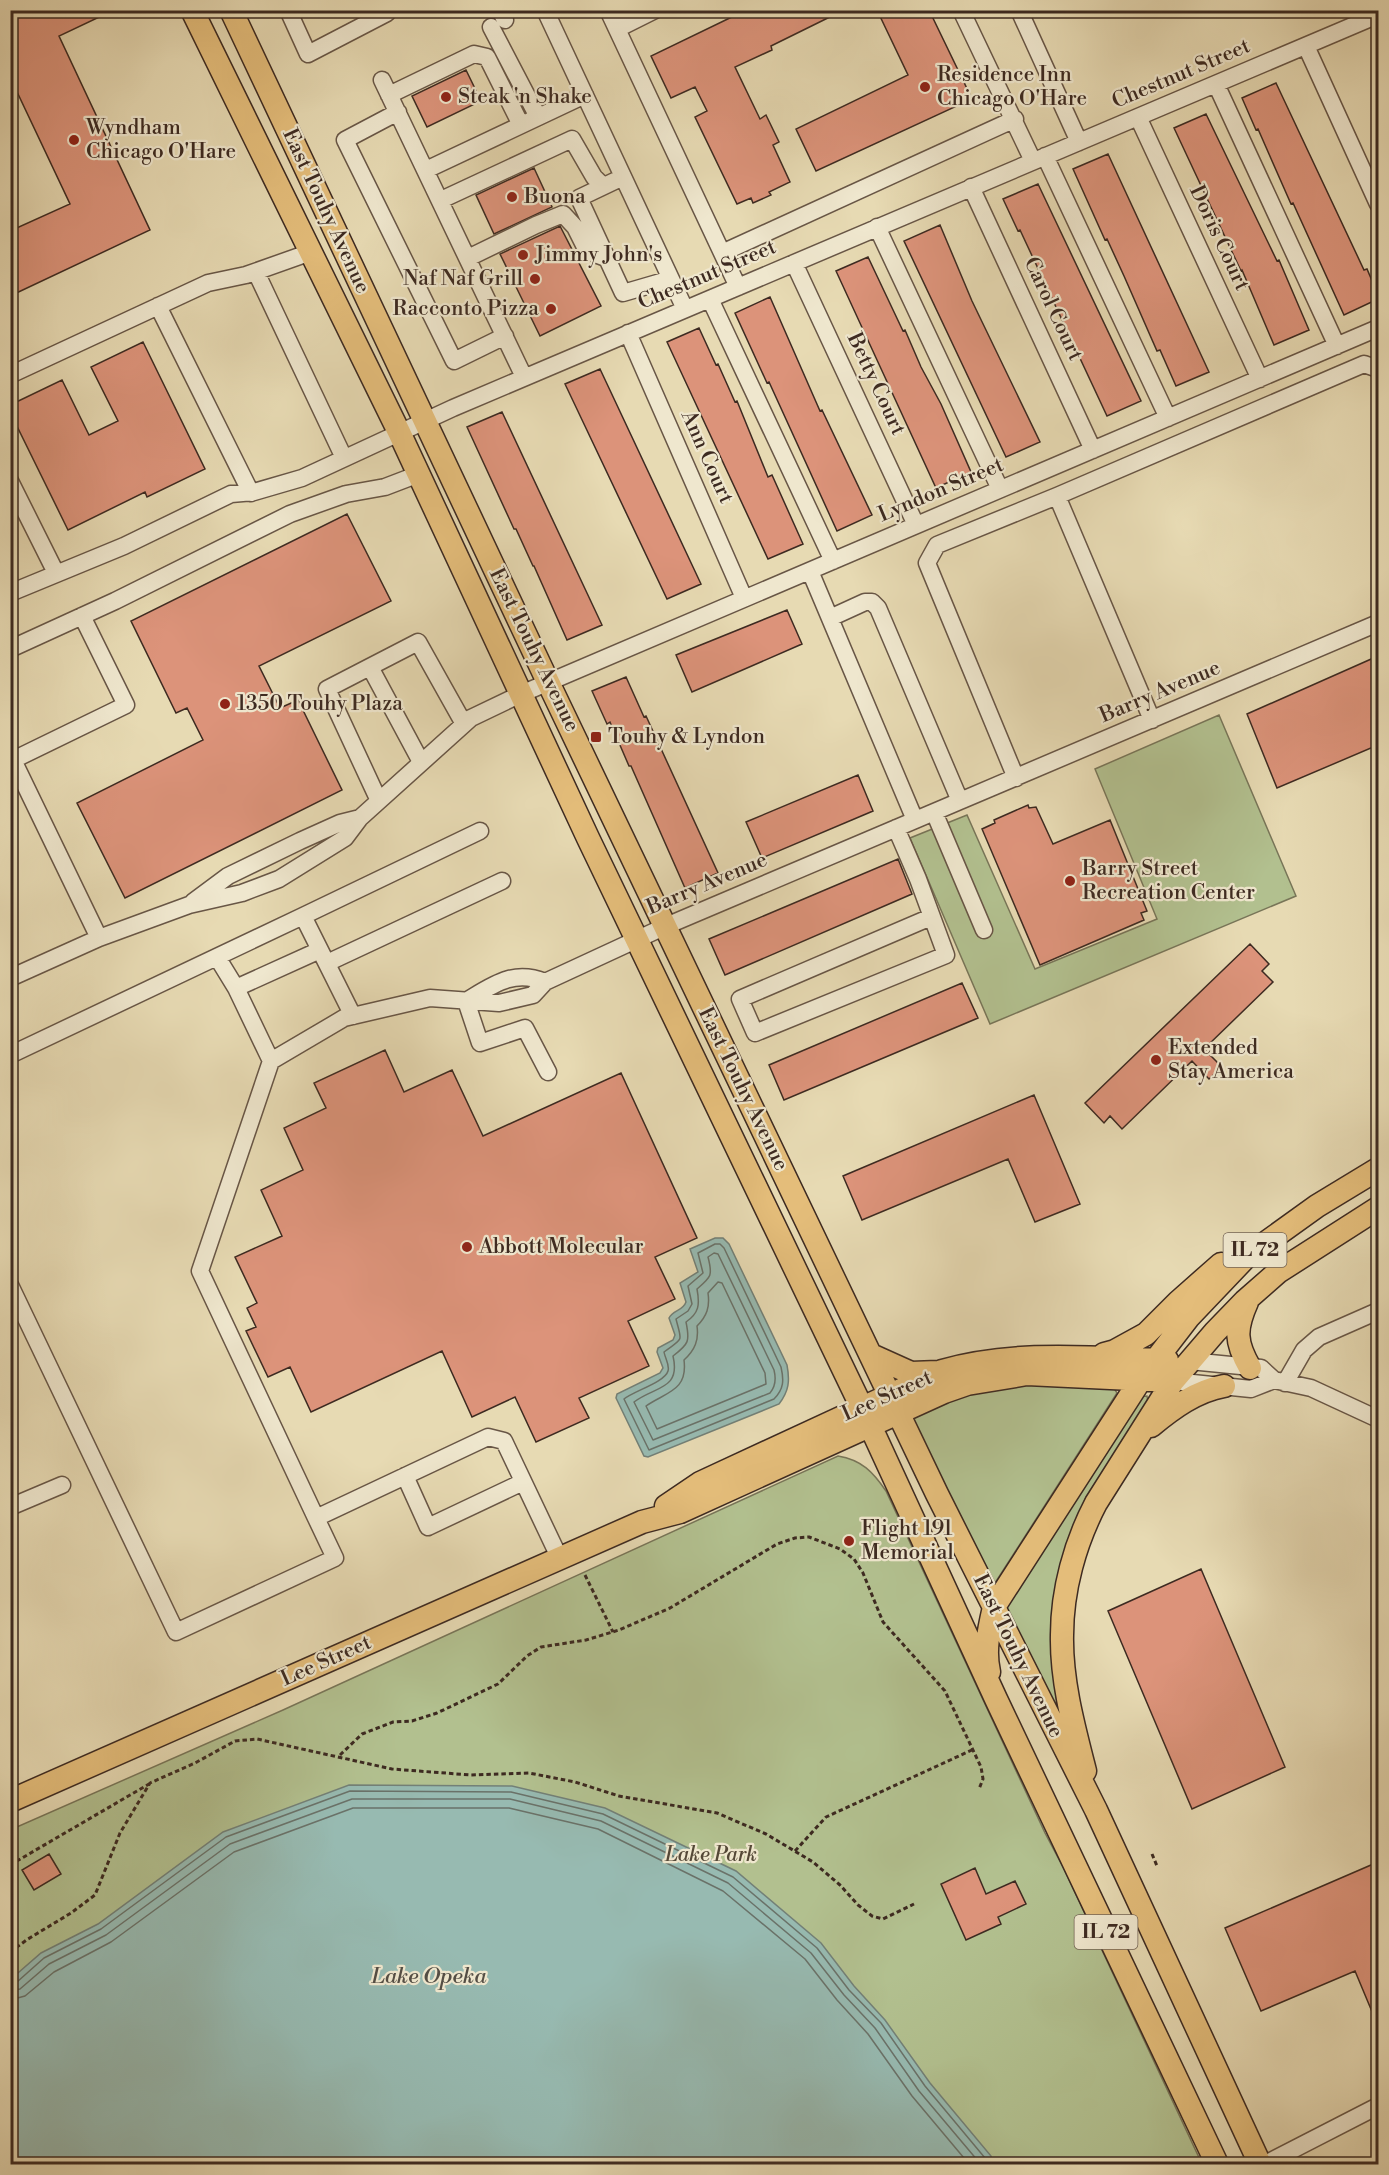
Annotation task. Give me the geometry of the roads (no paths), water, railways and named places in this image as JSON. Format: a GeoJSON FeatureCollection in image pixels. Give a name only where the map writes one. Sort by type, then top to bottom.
{"type":"FeatureCollection","features":[{"type":"Feature","properties":{"kind":"main road","name":"East Touhy Avenue"},"geometry":{"type":"LineString","coordinates":[[192,10],[399,432],[636,939],[866,1417],[996,1699],[1217,2164]]}},
{"type":"Feature","properties":{"kind":"main road","name":"East Touhy Avenue"},"geometry":{"type":"LineString","coordinates":[[231,10],[548,682],[871,1355],[1096,1810],[1260,2164]]}},
{"type":"Feature","properties":{"kind":"main road","name":"IL 72"},"geometry":{"type":"LineString","coordinates":[[996,1699],[987,1662],[987,1637],[994,1607],[1141,1379],[1188,1318],[1246,1257],[1317,1206],[1378,1169]]}},
{"type":"Feature","properties":{"kind":"main road","name":"IL 72"},"geometry":{"type":"LineString","coordinates":[[1096,1810],[1084,1769],[1066,1684],[1062,1636],[1064,1607],[1075,1554],[1085,1523],[1173,1381],[1250,1296],[1297,1258],[1378,1208]]}},
{"type":"Feature","properties":{"kind":"main road"},"geometry":{"type":"LineString","coordinates":[[1092,1357],[1115,1351],[1146,1334],[1219,1265],[1246,1257]]}},
{"type":"Feature","properties":{"kind":"main road"},"geometry":{"type":"LineString","coordinates":[[1250,1296],[1240,1319],[1237,1334],[1242,1354],[1250,1368]]}},
{"type":"Feature","properties":{"kind":"main road"},"geometry":{"type":"LineString","coordinates":[[871,1355],[911,1372],[942,1371]]}},
{"type":"Feature","properties":{"kind":"main road","name":"Lee Street"},"geometry":{"type":"LineString","coordinates":[[895,1404],[942,1371],[1007,1358],[1092,1357],[1190,1361]]}},
{"type":"Feature","properties":{"kind":"main road","name":"Lee Street"},"geometry":{"type":"LineString","coordinates":[[10,1801],[642,1522],[700,1483],[895,1404],[968,1384],[1027,1374],[1173,1381]]}},
{"type":"Feature","properties":{"kind":"main road"},"geometry":{"type":"LineString","coordinates":[[1136,1438],[1174,1408],[1210,1388],[1224,1386]]}},
{"type":"Feature","properties":{"kind":"street"},"geometry":{"type":"LineString","coordinates":[[288,10],[308,54],[387,13]]}},
{"type":"Feature","properties":{"kind":"street"},"geometry":{"type":"LineString","coordinates":[[545,10],[685,309]]}},
{"type":"Feature","properties":{"kind":"street"},"geometry":{"type":"LineString","coordinates":[[608,10],[738,287]]}},
{"type":"Feature","properties":{"kind":"street"},"geometry":{"type":"LineString","coordinates":[[617,29],[655,10]]}},
{"type":"Feature","properties":{"kind":"street"},"geometry":{"type":"LineString","coordinates":[[961,10],[1015,119],[1039,159],[1168,418]]}},
{"type":"Feature","properties":{"kind":"street"},"geometry":{"type":"LineString","coordinates":[[1019,10],[1079,142]]}},
{"type":"Feature","properties":{"kind":"street","name":"Chestnut Street"},"geometry":{"type":"LineString","coordinates":[[10,592],[124,546],[231,494],[251,493],[302,478],[424,420],[1378,15]]}},
{"type":"Feature","properties":{"kind":"street"},"geometry":{"type":"LineString","coordinates":[[499,19],[538,117]]}},
{"type":"Feature","properties":{"kind":"street"},"geometry":{"type":"LineString","coordinates":[[1306,46],[1378,204]]}},
{"type":"Feature","properties":{"kind":"street"},"geometry":{"type":"LineString","coordinates":[[521,125],[487,57],[474,54],[386,87],[524,377]]}},
{"type":"Feature","properties":{"kind":"street"},"geometry":{"type":"LineString","coordinates":[[1216,84],[1337,346]]}},
{"type":"Feature","properties":{"kind":"street"},"geometry":{"type":"LineString","coordinates":[[426,170],[585,95]]}},
{"type":"Feature","properties":{"kind":"street"},"geometry":{"type":"LineString","coordinates":[[398,112],[345,140],[454,361],[505,336]]}},
{"type":"Feature","properties":{"kind":"street","name":"Doris Court"},"geometry":{"type":"LineString","coordinates":[[1138,117],[1260,379]]}},
{"type":"Feature","properties":{"kind":"street"},"geometry":{"type":"LineString","coordinates":[[722,253],[1015,119]]}},
{"type":"Feature","properties":{"kind":"street"},"geometry":{"type":"LineString","coordinates":[[441,200],[572,139],[594,177],[602,185]]}},
{"type":"Feature","properties":{"kind":"street"},"geometry":{"type":"LineString","coordinates":[[623,177],[602,185],[579,198],[622,293],[671,279]]}},
{"type":"Feature","properties":{"kind":"street","name":"Carol Court"},"geometry":{"type":"LineString","coordinates":[[972,188],[1093,450]]}},
{"type":"Feature","properties":{"kind":"street"},"geometry":{"type":"LineString","coordinates":[[468,258],[563,214],[575,227],[587,251],[606,258]]}},
{"type":"Feature","properties":{"kind":"street"},"geometry":{"type":"LineString","coordinates":[[877,227],[1000,489]]}},
{"type":"Feature","properties":{"kind":"street"},"geometry":{"type":"LineString","coordinates":[[10,375],[208,283],[256,272],[311,252]]}},
{"type":"Feature","properties":{"kind":"street","name":"Betty Court"},"geometry":{"type":"LineString","coordinates":[[794,263],[916,525]]}},
{"type":"Feature","properties":{"kind":"street"},"geometry":{"type":"LineString","coordinates":[[256,272],[344,458]]}},
{"type":"Feature","properties":{"kind":"street"},"geometry":{"type":"LineString","coordinates":[[710,299],[832,561]]}},
{"type":"Feature","properties":{"kind":"street"},"geometry":{"type":"LineString","coordinates":[[158,306],[251,493]]}},
{"type":"Feature","properties":{"kind":"street","name":"Lyndon Street"},"geometry":{"type":"LineString","coordinates":[[189,905],[242,893],[279,879],[345,838],[360,818],[471,718],[548,682],[1378,328]]}},
{"type":"Feature","properties":{"kind":"street","name":"Ann Court"},"geometry":{"type":"LineString","coordinates":[[628,333],[744,598]]}},
{"type":"Feature","properties":{"kind":"street"},"geometry":{"type":"LineString","coordinates":[[1016,778],[927,563],[937,545],[1364,364],[1378,369]]}},
{"type":"Feature","properties":{"kind":"street"},"geometry":{"type":"LineString","coordinates":[[10,649],[290,514],[346,494],[385,488],[418,474]]}},
{"type":"Feature","properties":{"kind":"street"},"geometry":{"type":"LineString","coordinates":[[10,481],[56,573]]}},
{"type":"Feature","properties":{"kind":"street"},"geometry":{"type":"LineString","coordinates":[[1057,496],[1152,720]]}},
{"type":"Feature","properties":{"kind":"street"},"geometry":{"type":"LineString","coordinates":[[810,571],[915,820]]}},
{"type":"Feature","properties":{"kind":"street"},"geometry":{"type":"LineString","coordinates":[[830,618],[865,603],[872,602],[878,608],[960,801]]}},
{"type":"Feature","properties":{"kind":"street"},"geometry":{"type":"LineString","coordinates":[[82,616],[126,705],[13,760],[99,938]]}},
{"type":"Feature","properties":{"kind":"street","name":"Barry Avenue"},"geometry":{"type":"LineString","coordinates":[[271,1061],[344,1018],[430,998],[499,1003],[533,995],[545,982],[636,939],[1378,623]]}},
{"type":"Feature","properties":{"kind":"street"},"geometry":{"type":"LineString","coordinates":[[379,801],[327,689],[418,642],[464,724]]}},
{"type":"Feature","properties":{"kind":"street"},"geometry":{"type":"LineString","coordinates":[[370,667],[421,762]]}},
{"type":"Feature","properties":{"kind":"street"},"geometry":{"type":"LineString","coordinates":[[934,812],[984,930]]}},
{"type":"Feature","properties":{"kind":"street"},"geometry":{"type":"LineString","coordinates":[[10,978],[99,938],[189,905],[228,876],[310,836],[340,823],[360,818]]}},
{"type":"Feature","properties":{"kind":"street"},"geometry":{"type":"LineString","coordinates":[[896,828],[946,955],[755,1033],[740,999],[931,917]]}},
{"type":"Feature","properties":{"kind":"street"},"geometry":{"type":"LineString","coordinates":[[10,1055],[480,831]]}},
{"type":"Feature","properties":{"kind":"street"},"geometry":{"type":"LineString","coordinates":[[236,988],[323,957],[502,881]]}},
{"type":"Feature","properties":{"kind":"street"},"geometry":{"type":"LineString","coordinates":[[303,916],[352,1016]]}},
{"type":"Feature","properties":{"kind":"street"},"geometry":{"type":"LineString","coordinates":[[10,1285],[176,1632],[335,1558],[200,1270],[271,1061],[236,988],[217,957]]}},
{"type":"Feature","properties":{"kind":"street"},"geometry":{"type":"LineString","coordinates":[[466,1001],[480,1043],[525,1028],[548,1072]]}},
{"type":"Feature","properties":{"kind":"street"},"geometry":{"type":"LineString","coordinates":[[1173,1381],[1251,1389],[1279,1381],[1304,1350],[1319,1337],[1378,1311]]}},
{"type":"Feature","properties":{"kind":"street"},"geometry":{"type":"LineString","coordinates":[[1190,1361],[1261,1368],[1279,1381],[1311,1388],[1378,1419]]}},
{"type":"Feature","properties":{"kind":"street"},"geometry":{"type":"LineString","coordinates":[[316,1518],[488,1437],[504,1440],[560,1559]]}},
{"type":"Feature","properties":{"kind":"street"},"geometry":{"type":"LineString","coordinates":[[405,1476],[428,1527],[523,1482]]}},
{"type":"Feature","properties":{"kind":"street"},"geometry":{"type":"LineString","coordinates":[[10,1507],[62,1485]]}},
{"type":"Feature","properties":{"kind":"street"},"geometry":{"type":"LineString","coordinates":[[1265,2164],[1378,2106]]}},
{"type":"Feature","properties":{"kind":"water"},"geometry":{"type":"Polygon","coordinates":[[[715,1238],[723,1238],[729,1244],[787,1365],[787,1390],[779,1404],[648,1457],[644,1456],[616,1398],[617,1394],[660,1373],[663,1368],[657,1352],[658,1348],[673,1340],[675,1335],[669,1318],[686,1302],[680,1283],[698,1272],[690,1249],[715,1238]]]}},
{"type":"Feature","properties":{"kind":"water","name":"Lake Opeka"},"geometry":{"type":"Polygon","coordinates":[[[349,1785],[512,1786],[605,1808],[736,1871],[821,1943],[854,1986],[885,2020],[930,2083],[991,2156],[992,2164],[11,2164],[11,1979],[41,1953],[98,1924],[223,1832],[349,1785]]]}},
{"type":"Feature","properties":{"kind":"place","name":"Residence Inn Chicago O'Hare"},"geometry":{"type":"Point","coordinates":[925,87]}},
{"type":"Feature","properties":{"kind":"place","name":"Steak 'n Shake"},"geometry":{"type":"Point","coordinates":[446,97]}},
{"type":"Feature","properties":{"kind":"place","name":"Wyndham Chicago O'Hare"},"geometry":{"type":"Point","coordinates":[74,140]}},
{"type":"Feature","properties":{"kind":"place","name":"Buona"},"geometry":{"type":"Point","coordinates":[512,197]}},
{"type":"Feature","properties":{"kind":"place","name":"Jimmy John's"},"geometry":{"type":"Point","coordinates":[523,255]}},
{"type":"Feature","properties":{"kind":"place","name":"Naf Naf Grill"},"geometry":{"type":"Point","coordinates":[535,279]}},
{"type":"Feature","properties":{"kind":"place","name":"Racconto Pizza"},"geometry":{"type":"Point","coordinates":[551,309]}},
{"type":"Feature","properties":{"kind":"place","name":"1350 Touhy Plaza"},"geometry":{"type":"Point","coordinates":[225,704]}},
{"type":"Feature","properties":{"kind":"place","name":"Touhy & Lyndon"},"geometry":{"type":"Point","coordinates":[596,737]}},
{"type":"Feature","properties":{"kind":"place","name":"Barry Street Recreation Center"},"geometry":{"type":"Point","coordinates":[1070,881]}},
{"type":"Feature","properties":{"kind":"place","name":"Extended Stay America"},"geometry":{"type":"Point","coordinates":[1156,1060]}},
{"type":"Feature","properties":{"kind":"place","name":"Abbott Molecular"},"geometry":{"type":"Point","coordinates":[467,1247]}},
{"type":"Feature","properties":{"kind":"place","name":"Flight 191 Memorial"},"geometry":{"type":"Point","coordinates":[849,1541]}},
{"type":"Feature","properties":{"kind":"park label","name":"Lake Park"},"geometry":{"type":"Point","coordinates":[711,1855]}}]}
